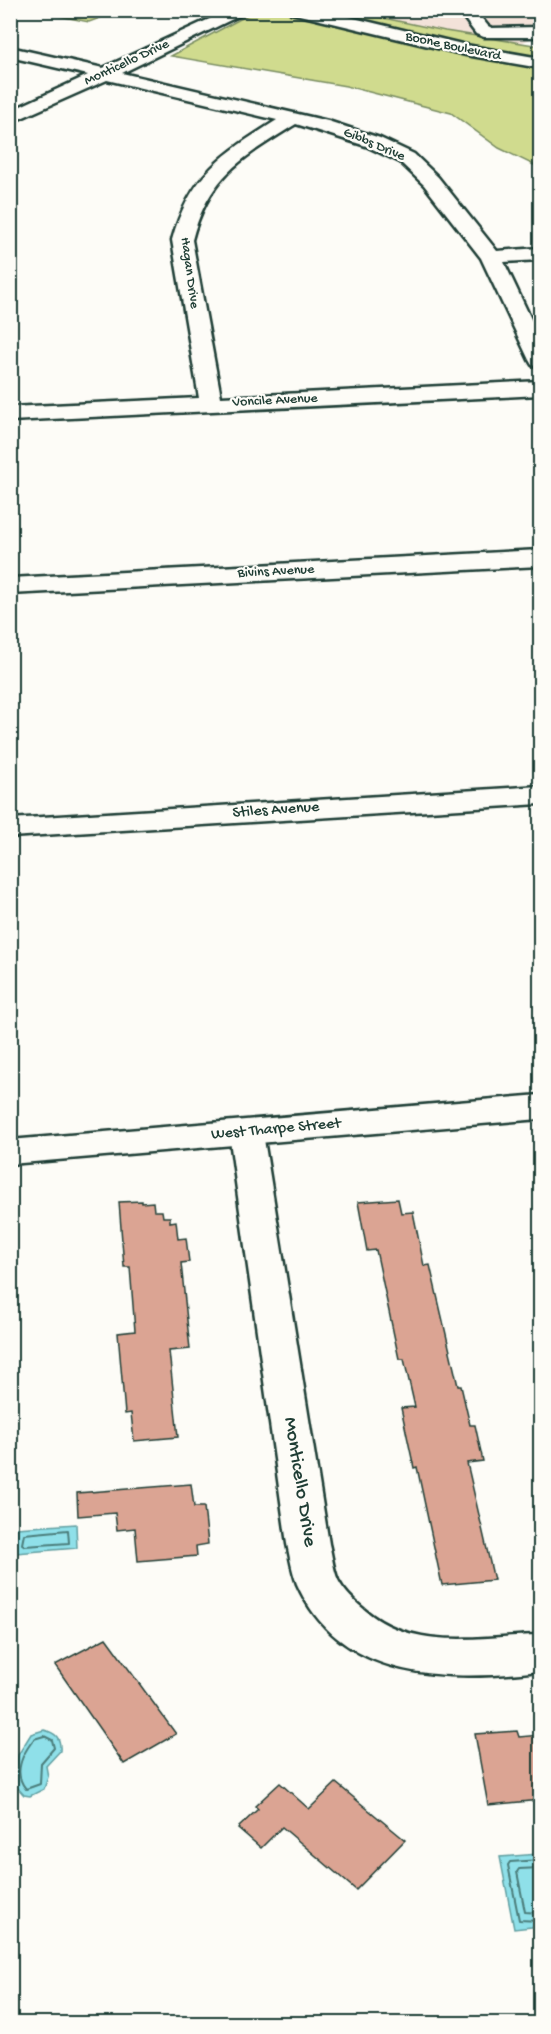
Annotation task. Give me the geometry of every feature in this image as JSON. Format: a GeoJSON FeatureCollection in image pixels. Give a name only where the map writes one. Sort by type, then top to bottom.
{"type":"FeatureCollection","features":[{"type":"Feature","properties":{"kind":"street","name":"Monticello Drive"},"geometry":{"type":"LineString","coordinates":[[10,118],[243,10]]}},
{"type":"Feature","properties":{"kind":"street","name":"Boone Boulevard"},"geometry":{"type":"LineString","coordinates":[[297,10],[435,43],[538,62]]}},
{"type":"Feature","properties":{"kind":"street"},"geometry":{"type":"LineString","coordinates":[[466,10],[467,29]]}},
{"type":"Feature","properties":{"kind":"street"},"geometry":{"type":"LineString","coordinates":[[358,25],[378,15]]}},
{"type":"Feature","properties":{"kind":"street"},"geometry":{"type":"LineString","coordinates":[[435,43],[467,29],[498,34],[540,32]]}},
{"type":"Feature","properties":{"kind":"street","name":"Gibbs Drive"},"geometry":{"type":"LineString","coordinates":[[10,52],[293,118],[373,142],[412,162],[431,181],[491,257],[540,360]]}},
{"type":"Feature","properties":{"kind":"street","name":"Hagan Drive"},"geometry":{"type":"LineString","coordinates":[[211,404],[182,240],[184,225],[200,189],[219,169],[252,144],[293,118]]}},
{"type":"Feature","properties":{"kind":"street"},"geometry":{"type":"LineString","coordinates":[[491,257],[540,254]]}},
{"type":"Feature","properties":{"kind":"street","name":"Voncile Avenue"},"geometry":{"type":"LineString","coordinates":[[10,414],[540,388]]}},
{"type":"Feature","properties":{"kind":"street","name":"Bivins Avenue"},"geometry":{"type":"LineString","coordinates":[[10,586],[540,558]]}},
{"type":"Feature","properties":{"kind":"street","name":"Stiles Avenue"},"geometry":{"type":"LineString","coordinates":[[10,828],[540,795]]}},
{"type":"Feature","properties":{"kind":"street","name":"West Tharpe Street"},"geometry":{"type":"LineString","coordinates":[[10,1152],[540,1107]]}},
{"type":"Feature","properties":{"kind":"street","name":"Monticello Drive"},"geometry":{"type":"LineString","coordinates":[[246,1133],[308,1544],[317,1580],[331,1605],[353,1628],[374,1643],[406,1653],[442,1658],[540,1653]]}},
{"type":"Feature","properties":{"kind":"shaded area"},"geometry":{"type":"Polygon","coordinates":[[[360,10],[540,11],[540,35],[521,43],[445,31],[357,12],[360,10]]]}},
{"type":"Feature","properties":{"kind":"green space"},"geometry":{"type":"Polygon","coordinates":[[[119,10],[89,22],[34,11],[119,10]]]}},
{"type":"Feature","properties":{"kind":"green space"},"geometry":{"type":"Polygon","coordinates":[[[257,10],[360,11],[358,12],[445,31],[540,46],[540,168],[499,148],[451,113],[346,86],[171,56],[257,10]]]}},
{"type":"Feature","properties":{"kind":"water"},"geometry":{"type":"Polygon","coordinates":[[[76,1524],[77,1548],[16,1553],[16,1528],[76,1524]]]}},
{"type":"Feature","properties":{"kind":"water"},"geometry":{"type":"Polygon","coordinates":[[[44,1730],[57,1737],[60,1751],[46,1766],[48,1777],[44,1789],[30,1796],[24,1795],[14,1784],[18,1755],[31,1734],[44,1730]]]}},
{"type":"Feature","properties":{"kind":"water"},"geometry":{"type":"Polygon","coordinates":[[[538,1854],[540,1926],[514,1929],[500,1857],[538,1854]]]}},
{"type":"Feature","properties":{"kind":"building"},"geometry":{"type":"Polygon","coordinates":[[[398,1199],[401,1213],[413,1212],[424,1266],[430,1265],[458,1386],[461,1386],[470,1425],[475,1425],[483,1461],[467,1463],[494,1580],[442,1585],[417,1467],[414,1468],[401,1408],[415,1407],[404,1359],[399,1359],[376,1250],[367,1251],[358,1202],[398,1199]]]}},
{"type":"Feature","properties":{"kind":"building"},"geometry":{"type":"Polygon","coordinates":[[[142,1201],[142,1203],[153,1202],[154,1211],[162,1211],[163,1217],[170,1217],[170,1222],[176,1221],[178,1239],[186,1238],[189,1262],[181,1263],[190,1349],[169,1351],[178,1437],[134,1441],[131,1413],[125,1414],[118,1333],[135,1331],[130,1267],[124,1267],[119,1202],[142,1201]]]}},
{"type":"Feature","properties":{"kind":"building"},"geometry":{"type":"Polygon","coordinates":[[[191,1484],[194,1507],[204,1507],[208,1544],[196,1546],[197,1556],[138,1561],[135,1528],[117,1530],[115,1513],[78,1516],[77,1493],[191,1484]]]}},
{"type":"Feature","properties":{"kind":"building"},"geometry":{"type":"Polygon","coordinates":[[[106,1638],[176,1734],[124,1764],[55,1665],[106,1638]]]}},
{"type":"Feature","properties":{"kind":"building"},"geometry":{"type":"Polygon","coordinates":[[[517,1731],[519,1737],[540,1735],[540,1800],[488,1805],[475,1734],[517,1731]]]}},
{"type":"Feature","properties":{"kind":"building"},"geometry":{"type":"Polygon","coordinates":[[[280,1783],[309,1809],[336,1783],[405,1840],[356,1890],[282,1827],[261,1848],[238,1828],[258,1809],[255,1806],[280,1783]]]}}]}
